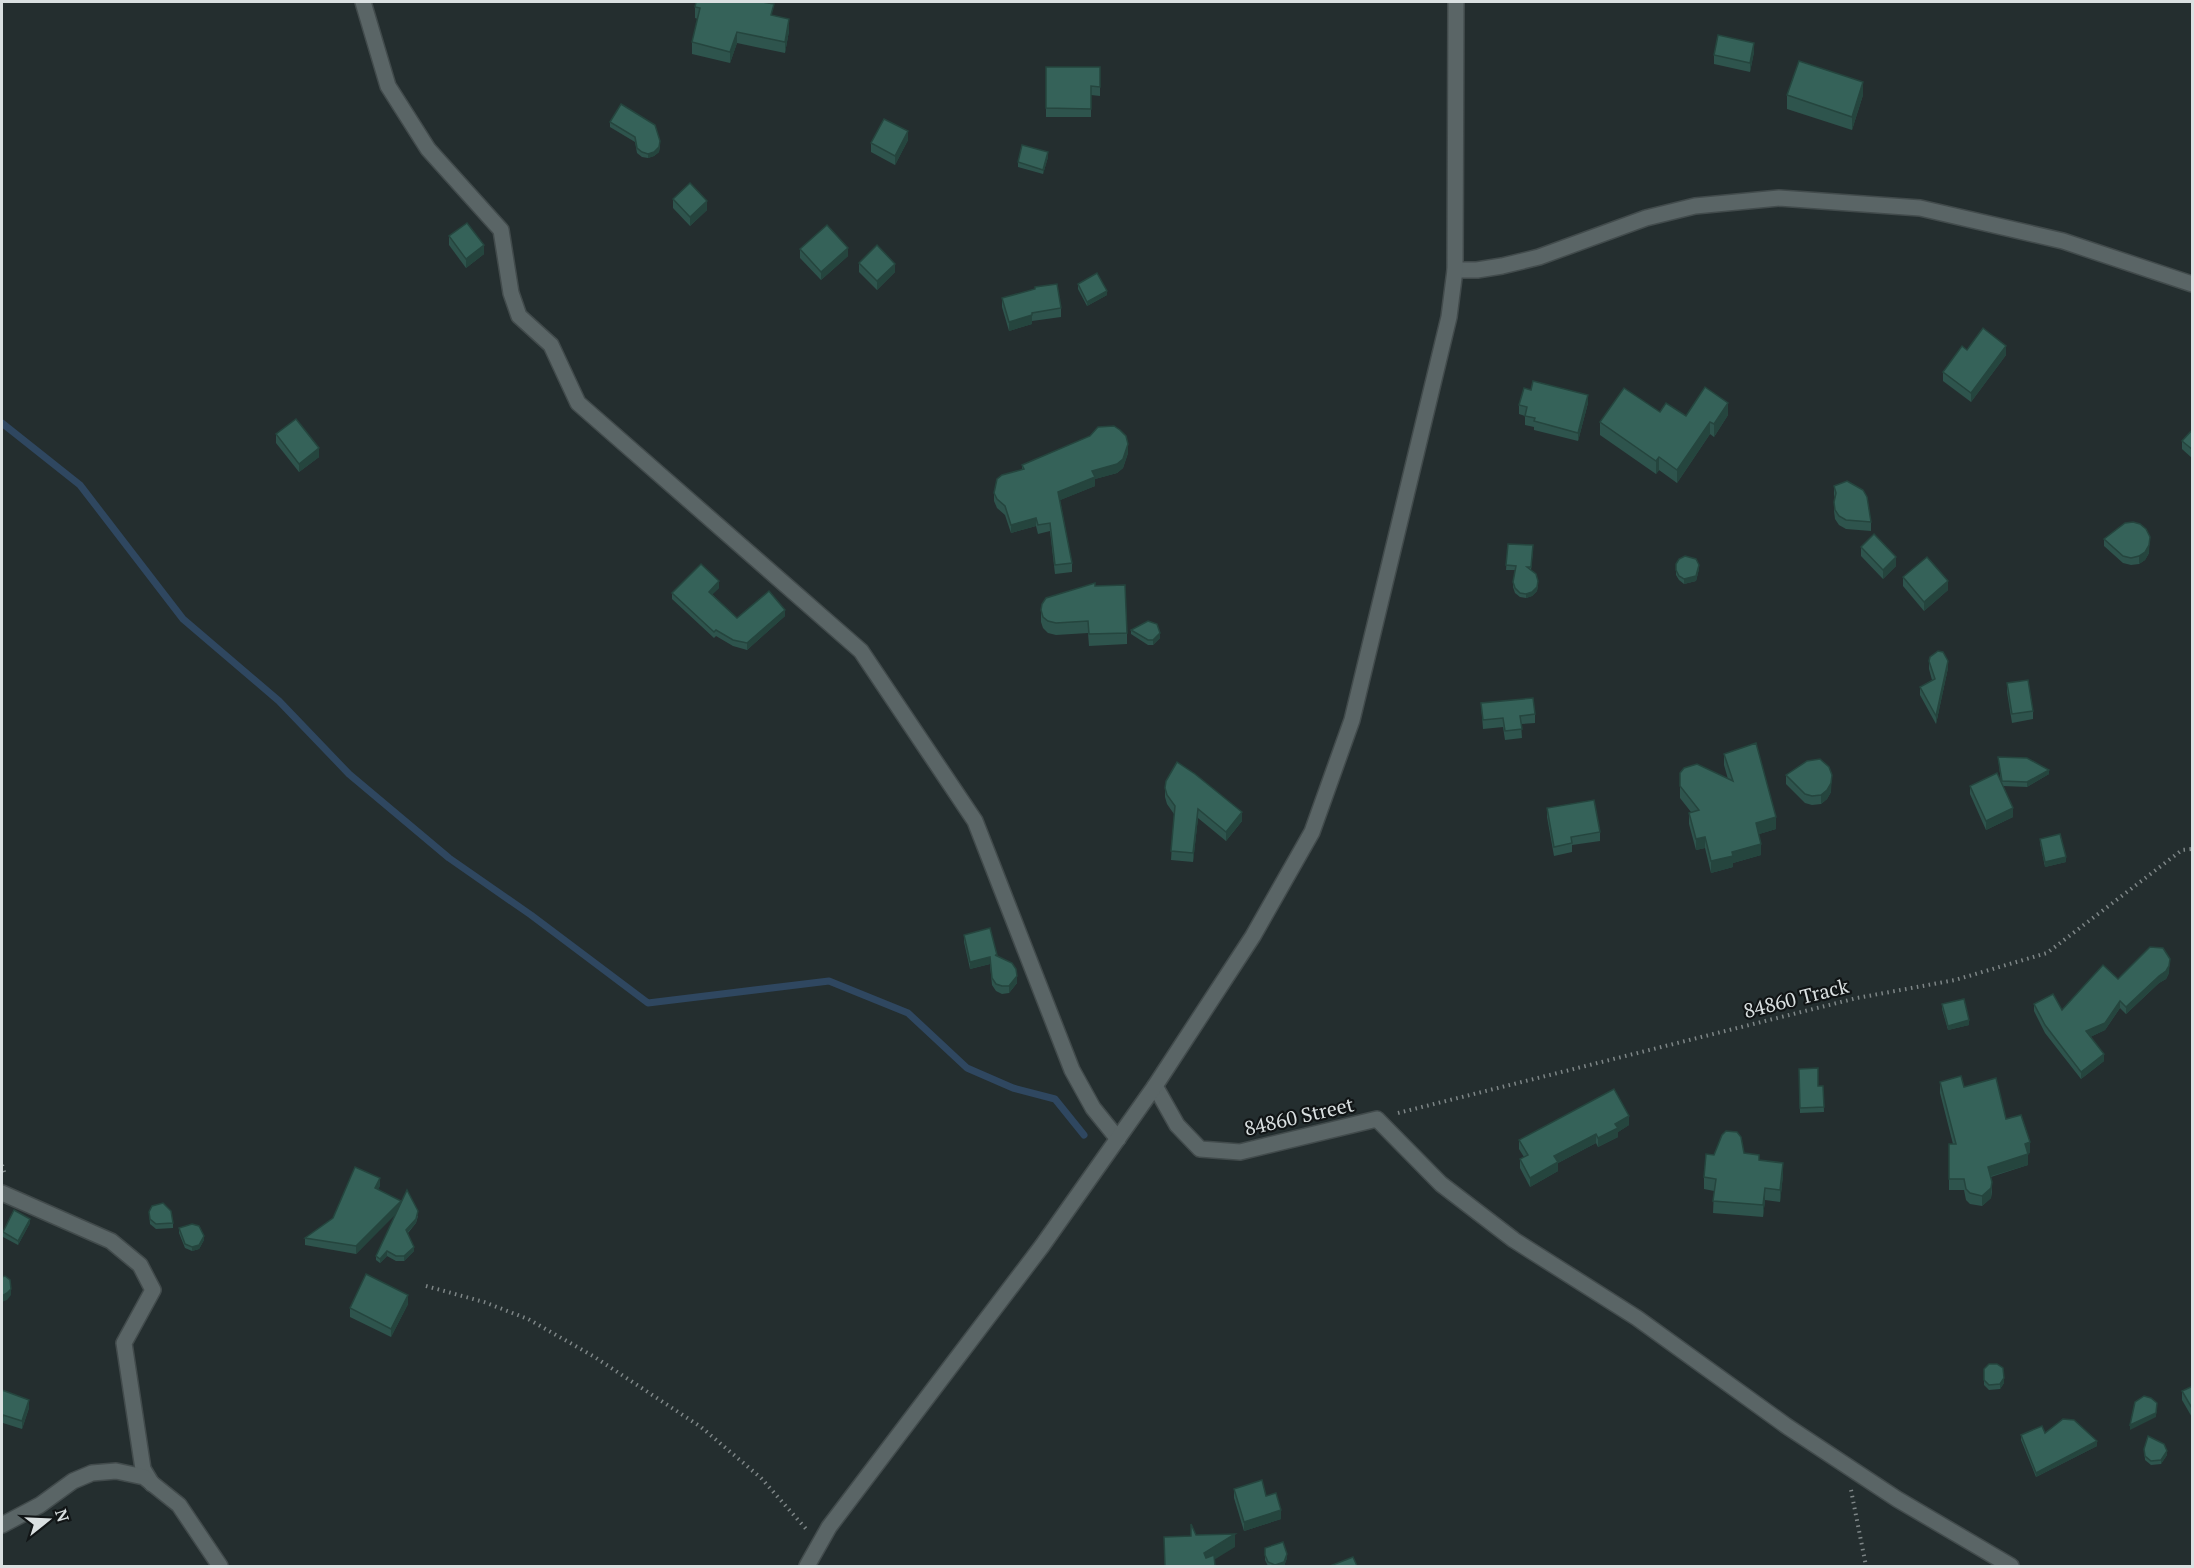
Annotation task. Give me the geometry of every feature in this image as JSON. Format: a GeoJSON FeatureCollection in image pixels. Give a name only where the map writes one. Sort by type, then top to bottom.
{"type":"FeatureCollection","features":[{"type":"Feature","properties":{"kind":"street"},"geometry":{"type":"LineString","coordinates":[[363,2],[388,86],[428,149],[501,230],[511,293],[519,315],[550,345],[578,403],[861,651],[975,821],[1072,1070],[1093,1108],[1118,1139]]}},
{"type":"Feature","properties":{"kind":"street"},"geometry":{"type":"LineString","coordinates":[[807,1566],[829,1527],[1042,1246],[1155,1086],[1253,936],[1312,832],[1352,720],[1449,317],[1455,270],[1456,2]]}},
{"type":"Feature","properties":{"kind":"street"},"geometry":{"type":"LineString","coordinates":[[1455,270],[1485,269],[1539,256],[1646,218],[1695,207],[1779,198],[1920,208],[2062,241],[2193,285]]}},
{"type":"Feature","properties":{"kind":"street","name":"84860 Street"},"geometry":{"type":"LineString","coordinates":[[1155,1086],[1177,1125],[1200,1149],[1240,1152],[1377,1119]]}},
{"type":"Feature","properties":{"kind":"street"},"geometry":{"type":"LineString","coordinates":[[1377,1119],[1441,1184],[1514,1240],[1637,1318],[1788,1427],[1897,1499],[2012,1566]]}},
{"type":"Feature","properties":{"kind":"street"},"geometry":{"type":"LineString","coordinates":[[2,1193],[111,1241],[140,1265],[153,1290],[124,1343],[143,1469],[152,1484]]}},
{"type":"Feature","properties":{"kind":"street"},"geometry":{"type":"LineString","coordinates":[[2,1525],[40,1505],[73,1481],[92,1473],[116,1471],[144,1478],[179,1505],[220,1566]]}},
{"type":"Feature","properties":{"kind":"path","name":"84860 Track"},"geometry":{"type":"LineString","coordinates":[[1377,1119],[1857,998],[1955,980],[2047,953],[2182,850],[2193,849]]}},
{"type":"Feature","properties":{"kind":"path"},"geometry":{"type":"LineString","coordinates":[[426,1286],[484,1302],[528,1319],[593,1356],[701,1427],[761,1478],[819,1545]]}},
{"type":"Feature","properties":{"kind":"path"},"geometry":{"type":"LineString","coordinates":[[1847,1466],[1866,1566]]}},
{"type":"Feature","properties":{"kind":"building"},"geometry":{"type":"Polygon","coordinates":[[[696,2],[774,4],[771,15],[789,19],[785,42],[737,32],[730,52],[692,42],[700,8],[695,7],[696,2]]]}},
{"type":"Feature","properties":{"kind":"building"},"geometry":{"type":"Polygon","coordinates":[[[1718,35],[1754,43],[1750,63],[1714,55],[1718,35]]]}},
{"type":"Feature","properties":{"kind":"building"},"geometry":{"type":"Polygon","coordinates":[[[1799,61],[1863,82],[1852,117],[1787,95],[1799,61]]]}},
{"type":"Feature","properties":{"kind":"building"},"geometry":{"type":"Polygon","coordinates":[[[1046,67],[1100,67],[1100,87],[1091,86],[1091,109],[1046,108],[1046,67]]]}},
{"type":"Feature","properties":{"kind":"building"},"geometry":{"type":"Polygon","coordinates":[[[621,104],[655,125],[660,141],[659,147],[654,152],[648,154],[642,152],[637,148],[635,137],[610,122],[621,104]]]}},
{"type":"Feature","properties":{"kind":"building"},"geometry":{"type":"Polygon","coordinates":[[[884,119],[908,131],[895,156],[871,143],[884,119]]]}},
{"type":"Feature","properties":{"kind":"building"},"geometry":{"type":"Polygon","coordinates":[[[1022,145],[1048,152],[1043,170],[1018,162],[1022,145]]]}},
{"type":"Feature","properties":{"kind":"building"},"geometry":{"type":"Polygon","coordinates":[[[690,183],[707,201],[690,217],[673,199],[690,183]]]}},
{"type":"Feature","properties":{"kind":"building"},"geometry":{"type":"Polygon","coordinates":[[[467,223],[484,245],[466,259],[449,236],[467,223]]]}},
{"type":"Feature","properties":{"kind":"building"},"geometry":{"type":"Polygon","coordinates":[[[827,225],[848,248],[821,272],[800,249],[827,225]]]}},
{"type":"Feature","properties":{"kind":"building"},"geometry":{"type":"Polygon","coordinates":[[[877,245],[895,264],[877,281],[859,263],[877,245]]]}},
{"type":"Feature","properties":{"kind":"building"},"geometry":{"type":"Polygon","coordinates":[[[1097,273],[1107,291],[1087,302],[1078,284],[1097,273]]]}},
{"type":"Feature","properties":{"kind":"building"},"geometry":{"type":"Polygon","coordinates":[[[1057,284],[1061,308],[1032,313],[1032,315],[1009,322],[1002,298],[1035,289],[1035,287],[1057,284]]]}},
{"type":"Feature","properties":{"kind":"building"},"geometry":{"type":"Polygon","coordinates":[[[1983,328],[2006,346],[1971,393],[1943,372],[1962,346],[1967,350],[1983,328]]]}},
{"type":"Feature","properties":{"kind":"building"},"geometry":{"type":"Polygon","coordinates":[[[1533,381],[1588,395],[1578,433],[1534,421],[1535,418],[1525,416],[1527,407],[1519,405],[1524,388],[1531,390],[1533,381]]]}},
{"type":"Feature","properties":{"kind":"building"},"geometry":{"type":"Polygon","coordinates":[[[1705,387],[1728,403],[1714,424],[1710,422],[1677,470],[1659,457],[1656,461],[1600,422],[1624,388],[1660,412],[1666,403],[1686,416],[1705,387]]]}},
{"type":"Feature","properties":{"kind":"building"},"geometry":{"type":"Polygon","coordinates":[[[296,419],[319,448],[299,464],[276,434],[296,419]]]}},
{"type":"Feature","properties":{"kind":"building"},"geometry":{"type":"Polygon","coordinates":[[[1114,426],[1126,436],[1128,444],[1123,459],[1117,464],[1092,471],[1095,477],[1058,492],[1072,563],[1055,565],[1050,523],[1038,525],[1036,518],[1011,525],[1005,506],[994,493],[997,479],[1002,475],[1024,469],[1022,465],[1090,436],[1098,427],[1114,426]]]}},
{"type":"Feature","properties":{"kind":"building"},"geometry":{"type":"Polygon","coordinates":[[[2193,429],[2193,450],[2182,441],[2193,429]]]}},
{"type":"Feature","properties":{"kind":"building"},"geometry":{"type":"Polygon","coordinates":[[[1847,481],[1863,490],[1867,497],[1871,522],[1846,520],[1835,510],[1834,486],[1847,481]]]}},
{"type":"Feature","properties":{"kind":"building"},"geometry":{"type":"Polygon","coordinates":[[[2133,522],[2146,529],[2150,537],[2145,552],[2131,558],[2123,556],[2104,539],[2125,523],[2133,522]]]}},
{"type":"Feature","properties":{"kind":"building"},"geometry":{"type":"Polygon","coordinates":[[[1874,534],[1896,557],[1883,570],[1861,547],[1874,534]]]}},
{"type":"Feature","properties":{"kind":"building"},"geometry":{"type":"Polygon","coordinates":[[[1508,544],[1533,545],[1531,567],[1527,567],[1536,574],[1538,581],[1537,587],[1532,592],[1520,593],[1515,588],[1513,582],[1516,566],[1506,565],[1508,544]]]}},
{"type":"Feature","properties":{"kind":"building"},"geometry":{"type":"Polygon","coordinates":[[[1685,556],[1696,559],[1699,565],[1696,576],[1684,579],[1679,576],[1676,564],[1685,556]]]}},
{"type":"Feature","properties":{"kind":"building"},"geometry":{"type":"Polygon","coordinates":[[[1927,557],[1948,581],[1924,602],[1903,577],[1927,557]]]}},
{"type":"Feature","properties":{"kind":"building"},"geometry":{"type":"Polygon","coordinates":[[[701,564],[719,581],[709,592],[737,618],[769,591],[785,610],[747,643],[733,640],[716,630],[714,632],[672,593],[701,564]]]}},
{"type":"Feature","properties":{"kind":"building"},"geometry":{"type":"Polygon","coordinates":[[[1095,583],[1095,586],[1125,585],[1127,633],[1089,634],[1088,621],[1056,623],[1043,617],[1041,610],[1046,598],[1095,583]]]}},
{"type":"Feature","properties":{"kind":"building"},"geometry":{"type":"Polygon","coordinates":[[[1148,621],[1157,624],[1160,633],[1153,640],[1148,640],[1131,630],[1148,621]]]}},
{"type":"Feature","properties":{"kind":"building"},"geometry":{"type":"Polygon","coordinates":[[[1938,651],[1943,652],[1948,661],[1936,716],[1920,687],[1935,679],[1929,661],[1930,657],[1938,651]]]}},
{"type":"Feature","properties":{"kind":"building"},"geometry":{"type":"Polygon","coordinates":[[[2028,680],[2033,711],[2012,714],[2007,683],[2028,680]]]}},
{"type":"Feature","properties":{"kind":"building"},"geometry":{"type":"Polygon","coordinates":[[[1533,698],[1535,714],[1520,716],[1522,729],[1505,731],[1503,718],[1483,720],[1481,703],[1533,698]]]}},
{"type":"Feature","properties":{"kind":"building"},"geometry":{"type":"Polygon","coordinates":[[[1756,743],[1776,817],[1756,823],[1761,844],[1732,852],[1733,856],[1711,861],[1705,837],[1696,839],[1689,813],[1699,810],[1680,786],[1680,773],[1684,768],[1697,764],[1733,781],[1724,754],[1756,743]]]}},
{"type":"Feature","properties":{"kind":"building"},"geometry":{"type":"Polygon","coordinates":[[[1998,757],[2027,758],[2049,770],[2027,782],[2002,781],[1998,757]]]}},
{"type":"Feature","properties":{"kind":"building"},"geometry":{"type":"Polygon","coordinates":[[[1820,759],[1829,767],[1832,775],[1831,783],[1821,795],[1805,794],[1786,775],[1807,761],[1820,759]]]}},
{"type":"Feature","properties":{"kind":"building"},"geometry":{"type":"Polygon","coordinates":[[[1177,762],[1242,812],[1226,832],[1198,809],[1193,853],[1171,851],[1175,806],[1165,788],[1166,781],[1177,762]]]}},
{"type":"Feature","properties":{"kind":"building"},"geometry":{"type":"Polygon","coordinates":[[[1997,773],[2013,808],[1986,821],[1970,786],[1997,773]]]}},
{"type":"Feature","properties":{"kind":"building"},"geometry":{"type":"Polygon","coordinates":[[[1594,800],[1600,832],[1571,837],[1572,843],[1554,847],[1547,808],[1594,800]]]}},
{"type":"Feature","properties":{"kind":"building"},"geometry":{"type":"Polygon","coordinates":[[[2060,834],[2066,857],[2045,862],[2040,839],[2060,834]]]}},
{"type":"Feature","properties":{"kind":"building"},"geometry":{"type":"Polygon","coordinates":[[[990,928],[997,955],[995,955],[1012,963],[1016,969],[1017,976],[1009,986],[996,984],[992,978],[990,957],[970,962],[964,935],[990,928]]]}},
{"type":"Feature","properties":{"kind":"building"},"geometry":{"type":"Polygon","coordinates":[[[2150,947],[2163,948],[2170,959],[2169,966],[2126,1007],[2120,1001],[2105,1023],[2086,1031],[2104,1054],[2081,1072],[2045,1025],[2034,1004],[2053,994],[2062,1010],[2103,965],[2118,979],[2150,947]]]}},
{"type":"Feature","properties":{"kind":"building"},"geometry":{"type":"Polygon","coordinates":[[[1964,999],[1969,1020],[1948,1026],[1942,1004],[1964,999]]]}},
{"type":"Feature","properties":{"kind":"building"},"geometry":{"type":"Polygon","coordinates":[[[1818,1068],[1818,1086],[1823,1086],[1824,1107],[1800,1108],[1799,1069],[1818,1068]]]}},
{"type":"Feature","properties":{"kind":"building"},"geometry":{"type":"Polygon","coordinates":[[[1961,1076],[1964,1087],[1996,1078],[2006,1119],[2021,1115],[2030,1142],[2025,1144],[2028,1154],[1988,1167],[1992,1182],[1991,1188],[1982,1196],[1970,1193],[1966,1189],[1964,1179],[1949,1179],[1949,1144],[1956,1144],[1940,1082],[1961,1076]]]}},
{"type":"Feature","properties":{"kind":"building"},"geometry":{"type":"Polygon","coordinates":[[[1614,1089],[1629,1116],[1615,1124],[1618,1128],[1598,1138],[1596,1134],[1554,1156],[1558,1162],[1530,1178],[1520,1159],[1528,1155],[1519,1140],[1614,1089]]]}},
{"type":"Feature","properties":{"kind":"building"},"geometry":{"type":"Polygon","coordinates":[[[1726,1131],[1737,1132],[1741,1137],[1744,1153],[1759,1155],[1759,1160],[1783,1163],[1780,1190],[1765,1188],[1763,1205],[1713,1201],[1716,1179],[1704,1177],[1706,1154],[1714,1155],[1726,1131]]]}},
{"type":"Feature","properties":{"kind":"building"},"geometry":{"type":"Polygon","coordinates":[[[355,1167],[380,1178],[375,1188],[401,1201],[356,1246],[305,1238],[333,1218],[355,1167]]]}},
{"type":"Feature","properties":{"kind":"building"},"geometry":{"type":"Polygon","coordinates":[[[407,1190],[418,1211],[416,1219],[406,1230],[414,1247],[404,1256],[396,1256],[387,1251],[380,1259],[376,1256],[407,1190]]]}},
{"type":"Feature","properties":{"kind":"building"},"geometry":{"type":"Polygon","coordinates":[[[163,1203],[171,1211],[173,1223],[156,1224],[150,1219],[149,1212],[152,1206],[163,1203]]]}},
{"type":"Feature","properties":{"kind":"building"},"geometry":{"type":"Polygon","coordinates":[[[14,1210],[30,1219],[18,1241],[3,1232],[14,1210]]]}},
{"type":"Feature","properties":{"kind":"building"},"geometry":{"type":"Polygon","coordinates":[[[192,1224],[199,1226],[204,1236],[199,1245],[192,1247],[185,1244],[179,1228],[192,1224]]]}},
{"type":"Feature","properties":{"kind":"building"},"geometry":{"type":"Polygon","coordinates":[[[366,1274],[408,1295],[391,1329],[350,1308],[366,1274]]]}},
{"type":"Feature","properties":{"kind":"building"},"geometry":{"type":"Polygon","coordinates":[[[5,1276],[10,1280],[11,1289],[2,1296],[2,1277],[5,1276]]]}},
{"type":"Feature","properties":{"kind":"building"},"geometry":{"type":"Polygon","coordinates":[[[1989,1364],[1997,1364],[2003,1368],[2004,1378],[2000,1384],[1989,1385],[1984,1380],[1984,1369],[1989,1364]]]}},
{"type":"Feature","properties":{"kind":"building"},"geometry":{"type":"Polygon","coordinates":[[[2193,1386],[2193,1410],[2182,1391],[2193,1386]]]}},
{"type":"Feature","properties":{"kind":"building"},"geometry":{"type":"Polygon","coordinates":[[[2,1390],[29,1400],[22,1421],[3,1415],[2,1420],[2,1390]]]}},
{"type":"Feature","properties":{"kind":"building"},"geometry":{"type":"Polygon","coordinates":[[[2144,1396],[2157,1403],[2156,1413],[2130,1425],[2135,1402],[2144,1396]]]}},
{"type":"Feature","properties":{"kind":"building"},"geometry":{"type":"Polygon","coordinates":[[[2063,1419],[2074,1420],[2097,1441],[2036,1473],[2021,1435],[2042,1426],[2045,1433],[2063,1419]]]}},
{"type":"Feature","properties":{"kind":"building"},"geometry":{"type":"Polygon","coordinates":[[[2148,1436],[2164,1444],[2167,1451],[2161,1460],[2151,1461],[2145,1456],[2144,1449],[2148,1436]]]}},
{"type":"Feature","properties":{"kind":"building"},"geometry":{"type":"Polygon","coordinates":[[[1262,1480],[1266,1496],[1276,1493],[1281,1510],[1244,1522],[1234,1489],[1262,1480]]]}},
{"type":"Feature","properties":{"kind":"building"},"geometry":{"type":"Polygon","coordinates":[[[1191,1524],[1196,1535],[1235,1534],[1204,1553],[1206,1558],[1214,1555],[1215,1566],[1165,1566],[1164,1537],[1191,1536],[1191,1524]]]}},
{"type":"Feature","properties":{"kind":"building"},"geometry":{"type":"Polygon","coordinates":[[[1283,1542],[1287,1554],[1284,1562],[1275,1565],[1268,1562],[1265,1548],[1283,1542]]]}},
{"type":"Feature","properties":{"kind":"building"},"geometry":{"type":"Polygon","coordinates":[[[1353,1557],[1357,1566],[1330,1566],[1353,1557]]]}},
{"type":"Feature","properties":{"kind":"waterway"},"geometry":{"type":"LineString","coordinates":[[2,423],[80,485],[183,619],[279,701],[349,774],[449,858],[531,915],[648,1003],[829,981],[908,1013],[967,1068],[1013,1088],[1055,1099],[1084,1135]]}}]}
